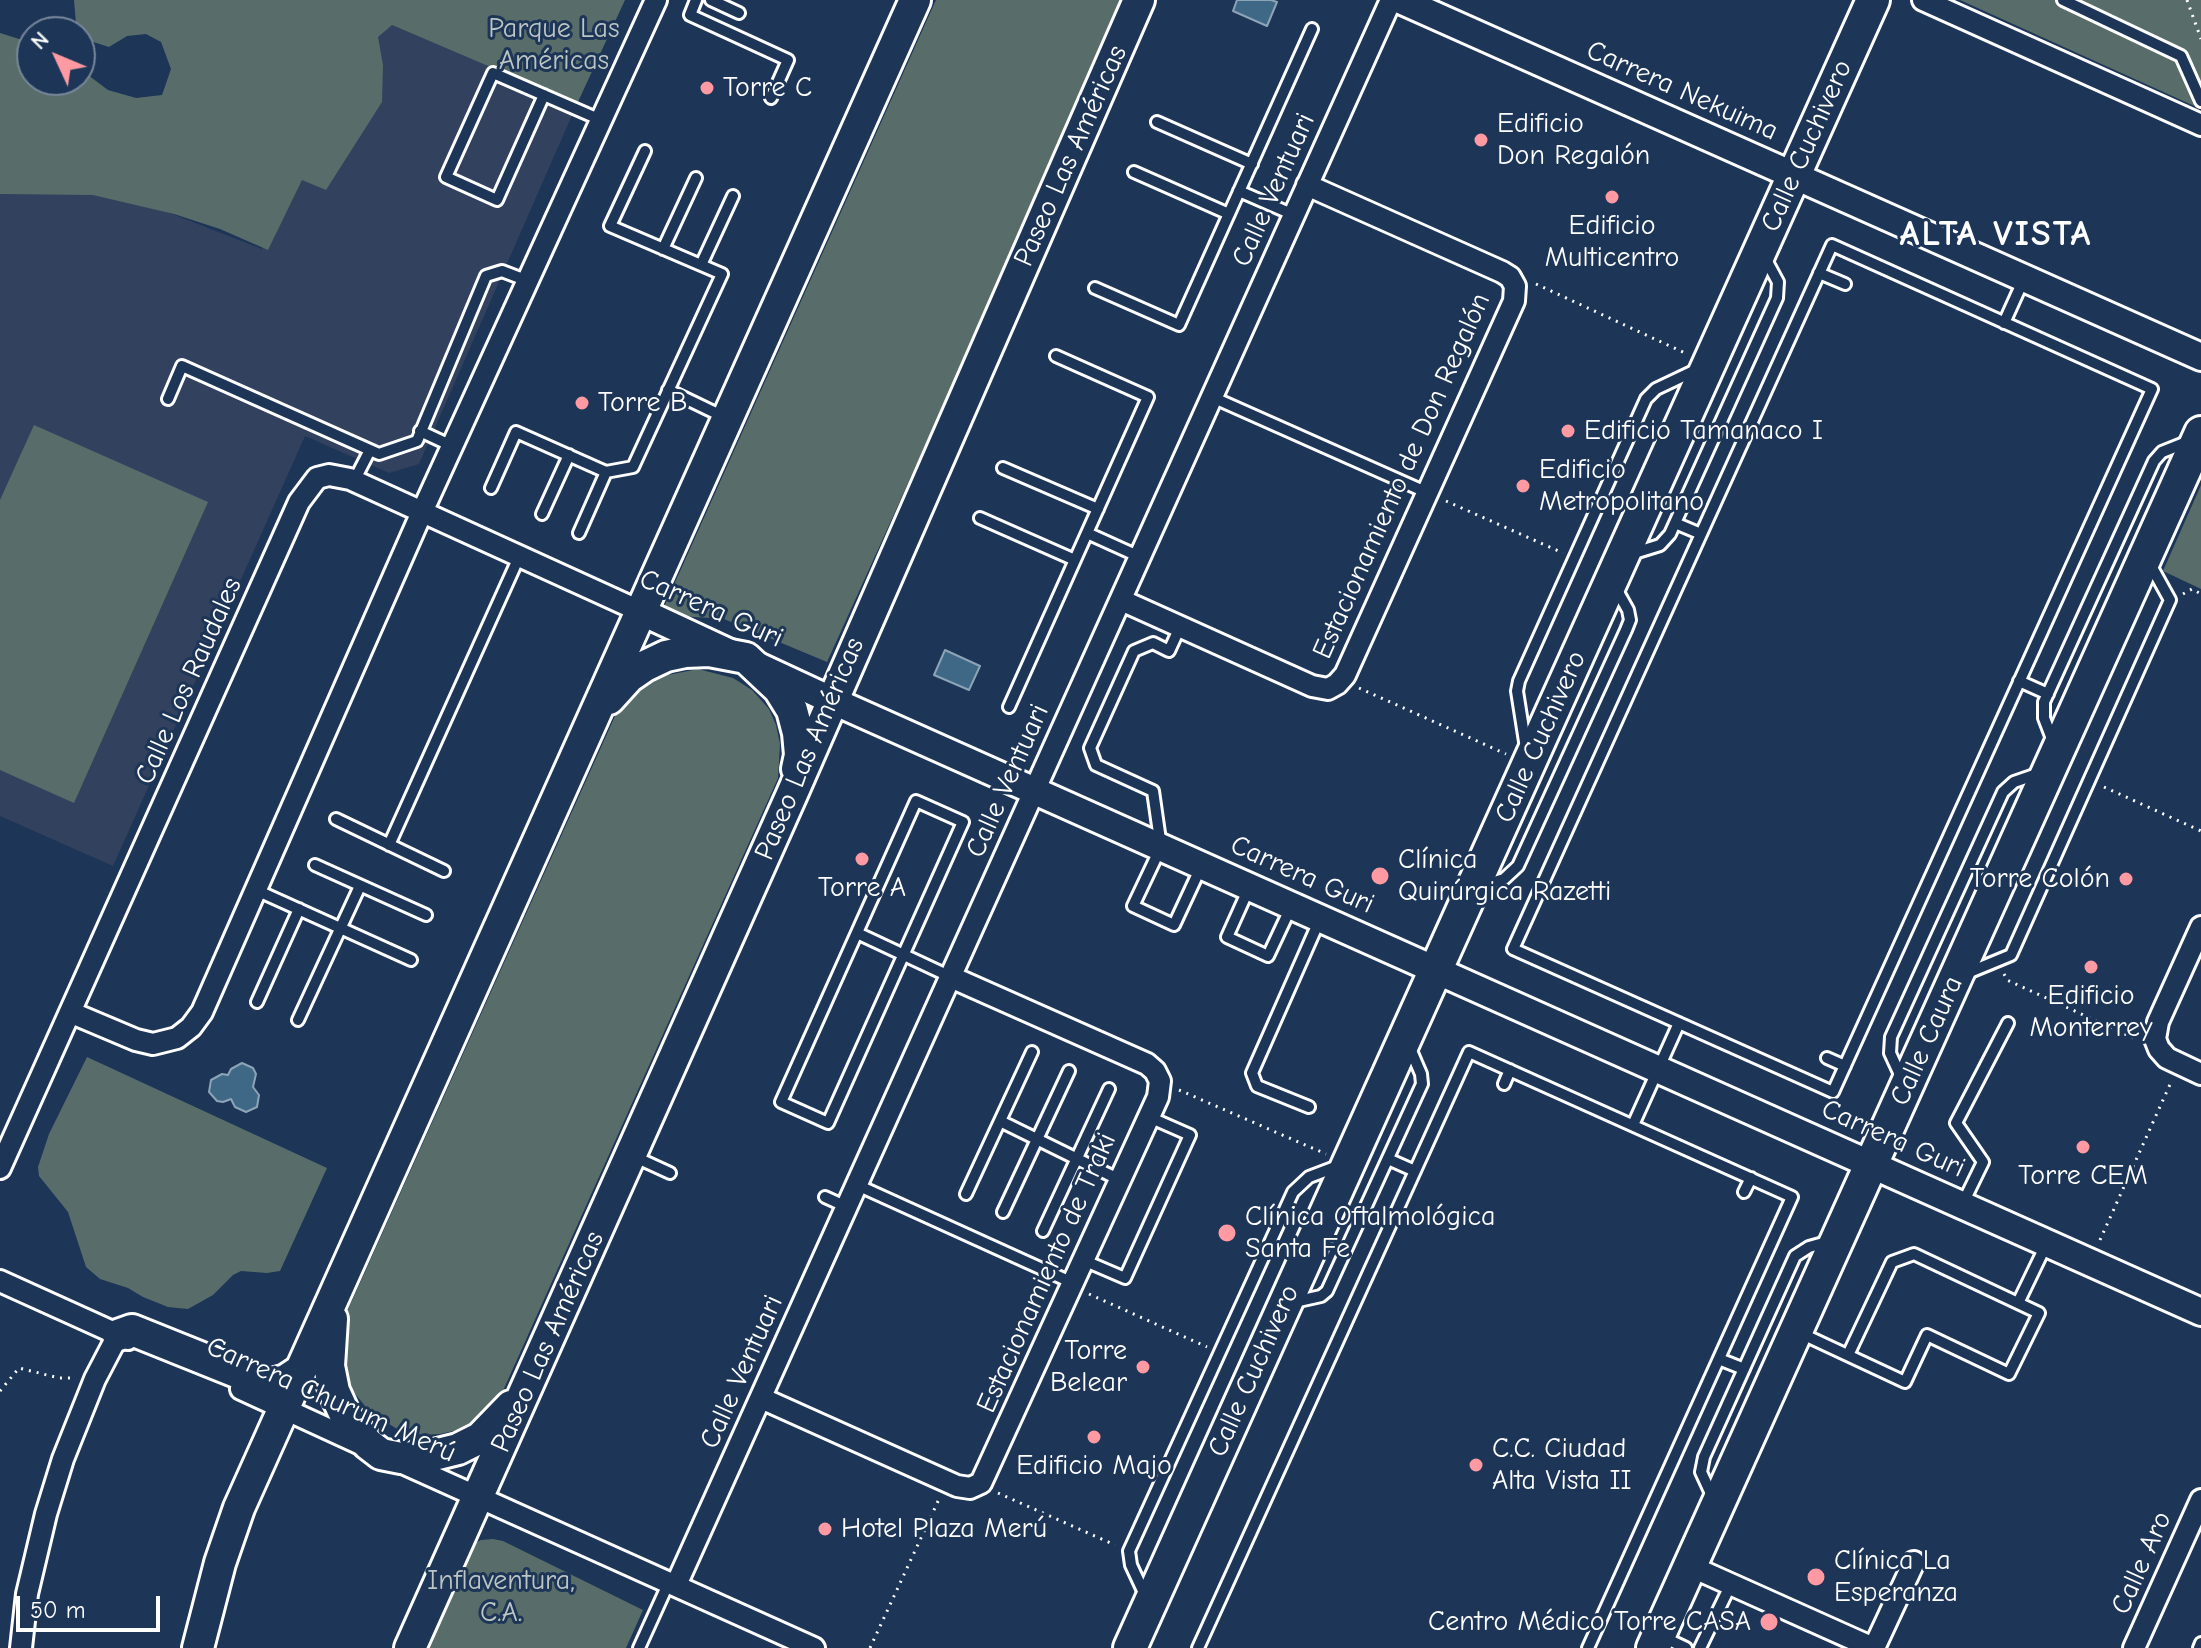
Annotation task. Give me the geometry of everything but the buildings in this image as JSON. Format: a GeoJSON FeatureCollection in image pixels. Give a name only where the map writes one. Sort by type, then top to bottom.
{"type":"FeatureCollection","features":[{"type":"Feature","properties":{"kind":"main road"},"geometry":{"type":"LineString","coordinates":[[198,1648],[220,1563],[239,1508],[915,0]]}},
{"type":"Feature","properties":{"kind":"main road","name":"Paseo Las Américas"},"geometry":{"type":"LineString","coordinates":[[410,1648],[792,794],[1139,0]]}},
{"type":"Feature","properties":{"kind":"main road","name":"Calle Cuchivero"},"geometry":{"type":"LineString","coordinates":[[1130,1648],[1873,0]]}},
{"type":"Feature","properties":{"kind":"main road","name":"Calle Caura"},"geometry":{"type":"LineString","coordinates":[[1666,1644],[1690,1566],[2200,435]]}},
{"type":"Feature","properties":{"kind":"main road"},"geometry":{"type":"LineString","coordinates":[[593,720],[629,677],[666,656],[709,651],[746,658],[779,689],[792,710],[800,755],[792,794]]}},
{"type":"Feature","properties":{"kind":"main road"},"geometry":{"type":"LineString","coordinates":[[339,1286],[330,1330],[329,1366],[334,1391],[345,1415],[368,1444],[381,1454],[401,1458],[430,1456],[458,1449],[480,1438],[498,1423],[535,1372]]}},
{"type":"Feature","properties":{"kind":"main road"},"geometry":{"type":"LineString","coordinates":[[118,1335],[132,1330],[269,1385],[286,1380],[301,1370]]}},
{"type":"Feature","properties":{"kind":"street"},"geometry":{"type":"LineString","coordinates":[[72,1013],[153,1044],[177,1038],[191,1027],[202,1012],[422,512],[656,0]]}},
{"type":"Feature","properties":{"kind":"street","name":"Calle Ventuari"},"geometry":{"type":"LineString","coordinates":[[672,1584],[761,1398],[1391,0]]}},
{"type":"Feature","properties":{"kind":"street","name":"Carrera Nekuima"},"geometry":{"type":"LineString","coordinates":[[1400,0],[2201,357]]}},
{"type":"Feature","properties":{"kind":"street"},"geometry":{"type":"LineString","coordinates":[[1938,2],[2201,125]]}},
{"type":"Feature","properties":{"kind":"street","name":"Estacionamiento de Don Regalón"},"geometry":{"type":"LineString","coordinates":[[1121,600],[1321,689],[1328,689],[1342,679],[1428,493],[1514,301],[1515,286],[1510,277],[1307,185]]}},
{"type":"Feature","properties":{"kind":"street","name":"Calle Los Raudales"},"geometry":{"type":"LineString","coordinates":[[0,1168],[299,502],[317,478],[329,475],[354,481],[422,512]]}},
{"type":"Feature","properties":{"kind":"street","name":"Carrera Guri"},"geometry":{"type":"LineString","coordinates":[[422,512],[746,658],[831,700],[2201,1312]]}},
{"type":"Feature","properties":{"kind":"street"},"geometry":{"type":"LineString","coordinates":[[2201,927],[2158,1022],[2155,1039],[2163,1054],[2201,1074]]}},
{"type":"Feature","properties":{"kind":"street"},"geometry":{"type":"LineString","coordinates":[[951,977],[1147,1064],[1155,1071],[1160,1085]]}},
{"type":"Feature","properties":{"kind":"street","name":"Estacionamiento de Traki"},"geometry":{"type":"LineString","coordinates":[[981,1483],[1149,1117],[1160,1085]]}},
{"type":"Feature","properties":{"kind":"street","name":"Carrera Churum Merú"},"geometry":{"type":"LineString","coordinates":[[0,1281],[814,1648]]}},
{"type":"Feature","properties":{"kind":"street"},"geometry":{"type":"LineString","coordinates":[[21,1648],[27,1594],[63,1459],[95,1379],[118,1335]]}},
{"type":"Feature","properties":{"kind":"street"},"geometry":{"type":"LineString","coordinates":[[761,1398],[947,1481],[970,1488],[981,1483]]}},
{"type":"Feature","properties":{"kind":"street","name":"Calle Aro"},"geometry":{"type":"LineString","coordinates":[[2134,1648],[2201,1500]]}},
{"type":"Feature","properties":{"kind":"street"},"geometry":{"type":"LineString","coordinates":[[1690,1566],[1874,1648],[1914,1562]]}},
{"type":"Feature","properties":{"kind":"lane"},"geometry":{"type":"LineString","coordinates":[[696,0],[690,15],[788,60],[771,98]]}},
{"type":"Feature","properties":{"kind":"lane"},"geometry":{"type":"LineString","coordinates":[[711,0],[739,13]]}},
{"type":"Feature","properties":{"kind":"lane"},"geometry":{"type":"LineString","coordinates":[[2063,0],[2181,56],[2201,101]]}},
{"type":"Feature","properties":{"kind":"lane"},"geometry":{"type":"LineString","coordinates":[[1095,288],[1179,325],[1312,29]]}},
{"type":"Feature","properties":{"kind":"lane"},"geometry":{"type":"LineString","coordinates":[[544,95],[497,200],[446,177],[493,73],[544,95],[601,120]]}},
{"type":"Feature","properties":{"kind":"lane"},"geometry":{"type":"LineString","coordinates":[[1157,122],[1252,164]]}},
{"type":"Feature","properties":{"kind":"lane"},"geometry":{"type":"LineString","coordinates":[[491,488],[516,432],[606,472],[633,467],[722,274],[610,226],[645,151]]}},
{"type":"Feature","properties":{"kind":"lane"},"geometry":{"type":"LineString","coordinates":[[1134,172],[1229,214]]}},
{"type":"Feature","properties":{"kind":"lane"},"geometry":{"type":"LineString","coordinates":[[663,249],[696,178]]}},
{"type":"Feature","properties":{"kind":"lane"},"geometry":{"type":"LineString","coordinates":[[1239,191],[1294,215]]}},
{"type":"Feature","properties":{"kind":"lane"},"geometry":{"type":"LineString","coordinates":[[701,265],[733,196]]}},
{"type":"Feature","properties":{"kind":"lane"},"geometry":{"type":"LineString","coordinates":[[1832,245],[2004,323],[2152,389],[1833,1092],[1513,949],[1832,245]]}},
{"type":"Feature","properties":{"kind":"lane"},"geometry":{"type":"LineString","coordinates":[[1472,888],[1504,879],[1518,866],[1630,620],[1617,568],[1666,540],[1777,298],[1778,282],[1760,249]]}},
{"type":"Feature","properties":{"kind":"lane"},"geometry":{"type":"LineString","coordinates":[[168,399],[182,366],[379,454],[417,441],[486,276],[502,271],[528,281]]}},
{"type":"Feature","properties":{"kind":"lane"},"geometry":{"type":"LineString","coordinates":[[1819,273],[1845,284]]}},
{"type":"Feature","properties":{"kind":"lane"},"geometry":{"type":"LineString","coordinates":[[2004,323],[2025,279]]}},
{"type":"Feature","properties":{"kind":"lane"},"geometry":{"type":"LineString","coordinates":[[1009,707],[1148,397],[1056,356]]}},
{"type":"Feature","properties":{"kind":"lane"},"geometry":{"type":"LineString","coordinates":[[1528,764],[1517,688],[1646,399],[1656,389],[1709,364]]}},
{"type":"Feature","properties":{"kind":"lane"},"geometry":{"type":"LineString","coordinates":[[668,390],[728,419]]}},
{"type":"Feature","properties":{"kind":"lane"},"geometry":{"type":"LineString","coordinates":[[1212,397],[1428,493]]}},
{"type":"Feature","properties":{"kind":"lane"},"geometry":{"type":"LineString","coordinates":[[420,431],[452,446]]}},
{"type":"Feature","properties":{"kind":"lane"},"geometry":{"type":"LineString","coordinates":[[1906,1088],[1890,1053],[1891,1037],[2003,792],[2014,782],[2054,761],[2042,709],[2154,461],[2162,452],[2200,435]]}},
{"type":"Feature","properties":{"kind":"lane"},"geometry":{"type":"LineString","coordinates":[[354,481],[370,450]]}},
{"type":"Feature","properties":{"kind":"lane"},"geometry":{"type":"LineString","coordinates":[[542,514],[569,455]]}},
{"type":"Feature","properties":{"kind":"lane"},"geometry":{"type":"LineString","coordinates":[[1003,468],[1098,509]]}},
{"type":"Feature","properties":{"kind":"lane"},"geometry":{"type":"LineString","coordinates":[[579,533],[606,472]]}},
{"type":"Feature","properties":{"kind":"lane"},"geometry":{"type":"LineString","coordinates":[[980,518],[1075,560]]}},
{"type":"Feature","properties":{"kind":"lane"},"geometry":{"type":"LineString","coordinates":[[1675,523],[1701,534]]}},
{"type":"Feature","properties":{"kind":"lane"},"geometry":{"type":"LineString","coordinates":[[1087,533],[1140,557]]}},
{"type":"Feature","properties":{"kind":"lane"},"geometry":{"type":"LineString","coordinates":[[1956,978],[2011,955],[2170,600],[2146,556]]}},
{"type":"Feature","properties":{"kind":"lane"},"geometry":{"type":"LineString","coordinates":[[389,845],[519,557]]}},
{"type":"Feature","properties":{"kind":"lane"},"geometry":{"type":"LineString","coordinates":[[1180,627],[1169,651],[1153,643],[1134,651],[1090,748],[1096,765],[1153,791],[1161,847],[1133,906],[1174,925],[1202,866]]}},
{"type":"Feature","properties":{"kind":"lane"},"geometry":{"type":"LineString","coordinates":[[2019,681],[2048,694]]}},
{"type":"Feature","properties":{"kind":"lane"},"geometry":{"type":"LineString","coordinates":[[916,801],[963,822],[903,954],[828,1123],[781,1102],[916,801]]}},
{"type":"Feature","properties":{"kind":"lane"},"geometry":{"type":"LineString","coordinates":[[336,819],[444,871]]}},
{"type":"Feature","properties":{"kind":"lane"},"geometry":{"type":"LineString","coordinates":[[315,865],[426,915]]}},
{"type":"Feature","properties":{"kind":"lane"},"geometry":{"type":"LineString","coordinates":[[298,1020],[360,886]]}},
{"type":"Feature","properties":{"kind":"lane"},"geometry":{"type":"LineString","coordinates":[[1250,887],[1227,937],[1268,956],[1291,906]]}},
{"type":"Feature","properties":{"kind":"lane"},"geometry":{"type":"LineString","coordinates":[[256,890],[411,960]]}},
{"type":"Feature","properties":{"kind":"lane"},"geometry":{"type":"LineString","coordinates":[[257,1002],[299,909]]}},
{"type":"Feature","properties":{"kind":"lane"},"geometry":{"type":"LineString","coordinates":[[1309,1107],[1257,1086],[1252,1073],[1321,919]]}},
{"type":"Feature","properties":{"kind":"lane"},"geometry":{"type":"LineString","coordinates":[[857,933],[951,977]]}},
{"type":"Feature","properties":{"kind":"lane"},"geometry":{"type":"LineString","coordinates":[[1633,1125],[1679,1023]]}},
{"type":"Feature","properties":{"kind":"lane"},"geometry":{"type":"LineString","coordinates":[[1962,1205],[1983,1162],[1956,1123],[2008,1023]]}},
{"type":"Feature","properties":{"kind":"lane"},"geometry":{"type":"LineString","coordinates":[[1285,1304],[1321,1296],[1327,1291],[1388,1159],[1422,1080],[1405,1037]]}},
{"type":"Feature","properties":{"kind":"lane"},"geometry":{"type":"LineString","coordinates":[[966,1194],[1032,1052]]}},
{"type":"Feature","properties":{"kind":"lane"},"geometry":{"type":"LineString","coordinates":[[1198,1648],[1469,1052],[1792,1197],[1588,1648]]}},
{"type":"Feature","properties":{"kind":"lane"},"geometry":{"type":"LineString","coordinates":[[1827,1058],[1845,1066]]}},
{"type":"Feature","properties":{"kind":"lane"},"geometry":{"type":"LineString","coordinates":[[1504,1084],[1510,1070]]}},
{"type":"Feature","properties":{"kind":"lane"},"geometry":{"type":"LineString","coordinates":[[1003,1212],[1069,1071]]}},
{"type":"Feature","properties":{"kind":"lane"},"geometry":{"type":"LineString","coordinates":[[1043,1231],[1109,1089]]}},
{"type":"Feature","properties":{"kind":"lane"},"geometry":{"type":"LineString","coordinates":[[1083,1260],[1125,1278],[1190,1135],[1149,1117]]}},
{"type":"Feature","properties":{"kind":"lane"},"geometry":{"type":"LineString","coordinates":[[1000,1121],[1120,1180]]}},
{"type":"Feature","properties":{"kind":"lane"},"geometry":{"type":"LineString","coordinates":[[631,1156],[670,1173]]}},
{"type":"Feature","properties":{"kind":"lane"},"geometry":{"type":"LineString","coordinates":[[1388,1159],[1415,1171]]}},
{"type":"Feature","properties":{"kind":"lane"},"geometry":{"type":"LineString","coordinates":[[1149,1604],[1131,1565],[1129,1551],[1296,1187],[1317,1173],[1348,1163]]}},
{"type":"Feature","properties":{"kind":"lane"},"geometry":{"type":"LineString","coordinates":[[1744,1192],[1751,1178]]}},
{"type":"Feature","properties":{"kind":"lane"},"geometry":{"type":"LineString","coordinates":[[857,1185],[1072,1285]]}},
{"type":"Feature","properties":{"kind":"lane"},"geometry":{"type":"LineString","coordinates":[[825,1197],[847,1207]]}},
{"type":"Feature","properties":{"kind":"lane"},"geometry":{"type":"LineString","coordinates":[[1717,1507],[1701,1467],[1795,1256],[1809,1247],[1838,1240]]}},
{"type":"Feature","properties":{"kind":"lane"},"geometry":{"type":"LineString","coordinates":[[2018,1303],[2047,1243]]}},
{"type":"Feature","properties":{"kind":"lane"},"geometry":{"type":"LineString","coordinates":[[1797,1331],[1905,1382],[1927,1335],[2009,1374],[2039,1313],[1914,1254],[1892,1262],[1848,1355]]}},
{"type":"Feature","properties":{"kind":"lane"},"geometry":{"type":"LineString","coordinates":[[1719,1359],[1744,1369]]}},
{"type":"Feature","properties":{"kind":"lane"},"geometry":{"type":"LineString","coordinates":[[639,1648],[672,1584]]}},
{"type":"Feature","properties":{"kind":"lane"},"geometry":{"type":"LineString","coordinates":[[1700,1648],[1731,1584]]}},
{"type":"Feature","properties":{"kind":"path"},"geometry":{"type":"LineString","coordinates":[[2187,0],[2201,39]]}},
{"type":"Feature","properties":{"kind":"path"},"geometry":{"type":"LineString","coordinates":[[2192,15],[2201,19]]}},
{"type":"Feature","properties":{"kind":"path"},"geometry":{"type":"LineString","coordinates":[[1510,277],[1522,277],[1709,364]]}},
{"type":"Feature","properties":{"kind":"path"},"geometry":{"type":"LineString","coordinates":[[1428,493],[1575,558]]}},
{"type":"Feature","properties":{"kind":"path"},"geometry":{"type":"LineString","coordinates":[[2170,600],[2192,589],[2201,594]]}},
{"type":"Feature","properties":{"kind":"path"},"geometry":{"type":"LineString","coordinates":[[1342,679],[1528,764]]}},
{"type":"Feature","properties":{"kind":"path"},"geometry":{"type":"LineString","coordinates":[[2089,781],[2201,831]]}},
{"type":"Feature","properties":{"kind":"path"},"geometry":{"type":"LineString","coordinates":[[1998,961],[2007,980],[2141,1042],[2155,1039]]}},
{"type":"Feature","properties":{"kind":"path"},"geometry":{"type":"LineString","coordinates":[[2090,1262],[2179,1065]]}},
{"type":"Feature","properties":{"kind":"path"},"geometry":{"type":"LineString","coordinates":[[1160,1085],[1169,1085],[1348,1163]]}},
{"type":"Feature","properties":{"kind":"path"},"geometry":{"type":"LineString","coordinates":[[1072,1285],[1220,1352]]}},
{"type":"Feature","properties":{"kind":"path"},"geometry":{"type":"LineString","coordinates":[[0,1391],[19,1368],[59,1378],[95,1379]]}},
{"type":"Feature","properties":{"kind":"path"},"geometry":{"type":"LineString","coordinates":[[870,1648],[947,1481]]}},
{"type":"Feature","properties":{"kind":"path"},"geometry":{"type":"LineString","coordinates":[[981,1483],[1129,1551]]}},
{"type":"Feature","properties":{"kind":"shaded area"},"geometry":{"type":"Polygon","coordinates":[[[1237,0],[1277,2],[1267,26],[1233,11],[1237,0]]]}},
{"type":"Feature","properties":{"kind":"shaded area"},"geometry":{"type":"Polygon","coordinates":[[[369,15],[577,104],[419,464],[389,473],[305,436],[113,866],[0,816],[0,188],[98,185],[262,249],[369,15]]]}},
{"type":"Feature","properties":{"kind":"shaded area"},"geometry":{"type":"Polygon","coordinates":[[[945,650],[980,666],[969,690],[934,675],[945,650]]]}},
{"type":"Feature","properties":{"kind":"shaded area"},"geometry":{"type":"Polygon","coordinates":[[[242,1063],[253,1068],[256,1074],[253,1087],[259,1095],[257,1107],[246,1112],[235,1107],[231,1099],[217,1101],[209,1092],[211,1080],[222,1074],[228,1075],[231,1069],[242,1063]]]}},
{"type":"Feature","properties":{"kind":"green space","name":"Parque Las Américas"},"geometry":{"type":"Polygon","coordinates":[[[74,0],[625,0],[577,104],[392,25],[378,37],[383,65],[382,102],[326,190],[302,180],[268,250],[220,229],[174,214],[93,195],[0,194],[0,33],[16,38],[16,96],[96,96],[96,81],[108,90],[136,98],[162,95],[171,69],[161,42],[146,34],[127,36],[109,47],[96,43],[96,16],[75,16],[74,0]]]}},
{"type":"Feature","properties":{"kind":"green space"},"geometry":{"type":"Polygon","coordinates":[[[936,0],[1127,0],[827,662],[724,619],[681,616],[666,611],[664,607],[936,0]]]}},
{"type":"Feature","properties":{"kind":"green space"},"geometry":{"type":"Polygon","coordinates":[[[1960,0],[2201,0],[2201,109],[1960,0]]]}},
{"type":"Feature","properties":{"kind":"green space"},"geometry":{"type":"Polygon","coordinates":[[[34,425],[208,502],[74,803],[0,770],[0,500],[34,425]]]}},
{"type":"Feature","properties":{"kind":"green space"},"geometry":{"type":"Polygon","coordinates":[[[2201,485],[2201,589],[2163,571],[2201,485]]]}},
{"type":"Feature","properties":{"kind":"green space"},"geometry":{"type":"Polygon","coordinates":[[[698,669],[733,678],[752,690],[769,709],[780,744],[778,778],[502,1393],[481,1417],[462,1429],[422,1435],[397,1429],[369,1411],[348,1380],[342,1356],[346,1314],[616,714],[638,689],[658,677],[698,669]]]}},
{"type":"Feature","properties":{"kind":"green space"},"geometry":{"type":"Polygon","coordinates":[[[87,1057],[327,1168],[280,1271],[241,1271],[213,1295],[188,1309],[168,1307],[143,1297],[128,1288],[100,1279],[86,1267],[68,1212],[39,1176],[38,1167],[49,1134],[87,1057]]]}},
{"type":"Feature","properties":{"kind":"green space","name":"Inflaventura, C.A."},"geometry":{"type":"Polygon","coordinates":[[[493,1539],[503,1541],[643,1610],[626,1648],[421,1648],[469,1546],[493,1539]]]}},
{"type":"Feature","properties":{"kind":"place","name":"Torre C"},"geometry":{"type":"Point","coordinates":[707,88]}},
{"type":"Feature","properties":{"kind":"place","name":"Edificio Don Regalón"},"geometry":{"type":"Point","coordinates":[1481,140]}},
{"type":"Feature","properties":{"kind":"place","name":"Edificio Multicentro"},"geometry":{"type":"Point","coordinates":[1612,197]}},
{"type":"Feature","properties":{"kind":"place","name":"Torre B"},"geometry":{"type":"Point","coordinates":[582,403]}},
{"type":"Feature","properties":{"kind":"place","name":"Edificio Tamanaco I"},"geometry":{"type":"Point","coordinates":[1568,431]}},
{"type":"Feature","properties":{"kind":"place","name":"Edificio Metropolitano"},"geometry":{"type":"Point","coordinates":[1523,486]}},
{"type":"Feature","properties":{"kind":"place","name":"Torre A"},"geometry":{"type":"Point","coordinates":[862,859]}},
{"type":"Feature","properties":{"kind":"place","name":"Clínica Quirúrgica Razetti"},"geometry":{"type":"Point","coordinates":[1380,876]}},
{"type":"Feature","properties":{"kind":"place","name":"Torre Colón"},"geometry":{"type":"Point","coordinates":[2126,879]}},
{"type":"Feature","properties":{"kind":"place","name":"Edificio Monterrey"},"geometry":{"type":"Point","coordinates":[2091,967]}},
{"type":"Feature","properties":{"kind":"place","name":"Torre CEM"},"geometry":{"type":"Point","coordinates":[2083,1147]}},
{"type":"Feature","properties":{"kind":"place","name":"Clínica Oftalmológica Santa Fe"},"geometry":{"type":"Point","coordinates":[1227,1233]}},
{"type":"Feature","properties":{"kind":"place","name":"Torre Belear"},"geometry":{"type":"Point","coordinates":[1143,1367]}},
{"type":"Feature","properties":{"kind":"place","name":"Edificio Majo"},"geometry":{"type":"Point","coordinates":[1094,1437]}},
{"type":"Feature","properties":{"kind":"place","name":"C.C. Ciudad Alta Vista II"},"geometry":{"type":"Point","coordinates":[1476,1465]}},
{"type":"Feature","properties":{"kind":"place","name":"Hotel Plaza Merú"},"geometry":{"type":"Point","coordinates":[825,1529]}},
{"type":"Feature","properties":{"kind":"place","name":"Clínica La Esperanza"},"geometry":{"type":"Point","coordinates":[1816,1577]}},
{"type":"Feature","properties":{"kind":"place","name":"Centro Médico Torre CASA"},"geometry":{"type":"Point","coordinates":[1769,1622]}},
{"type":"Feature","properties":{"kind":"district","name":"ALTA VISTA"},"geometry":{"type":"Point","coordinates":[1996,235]}}]}
